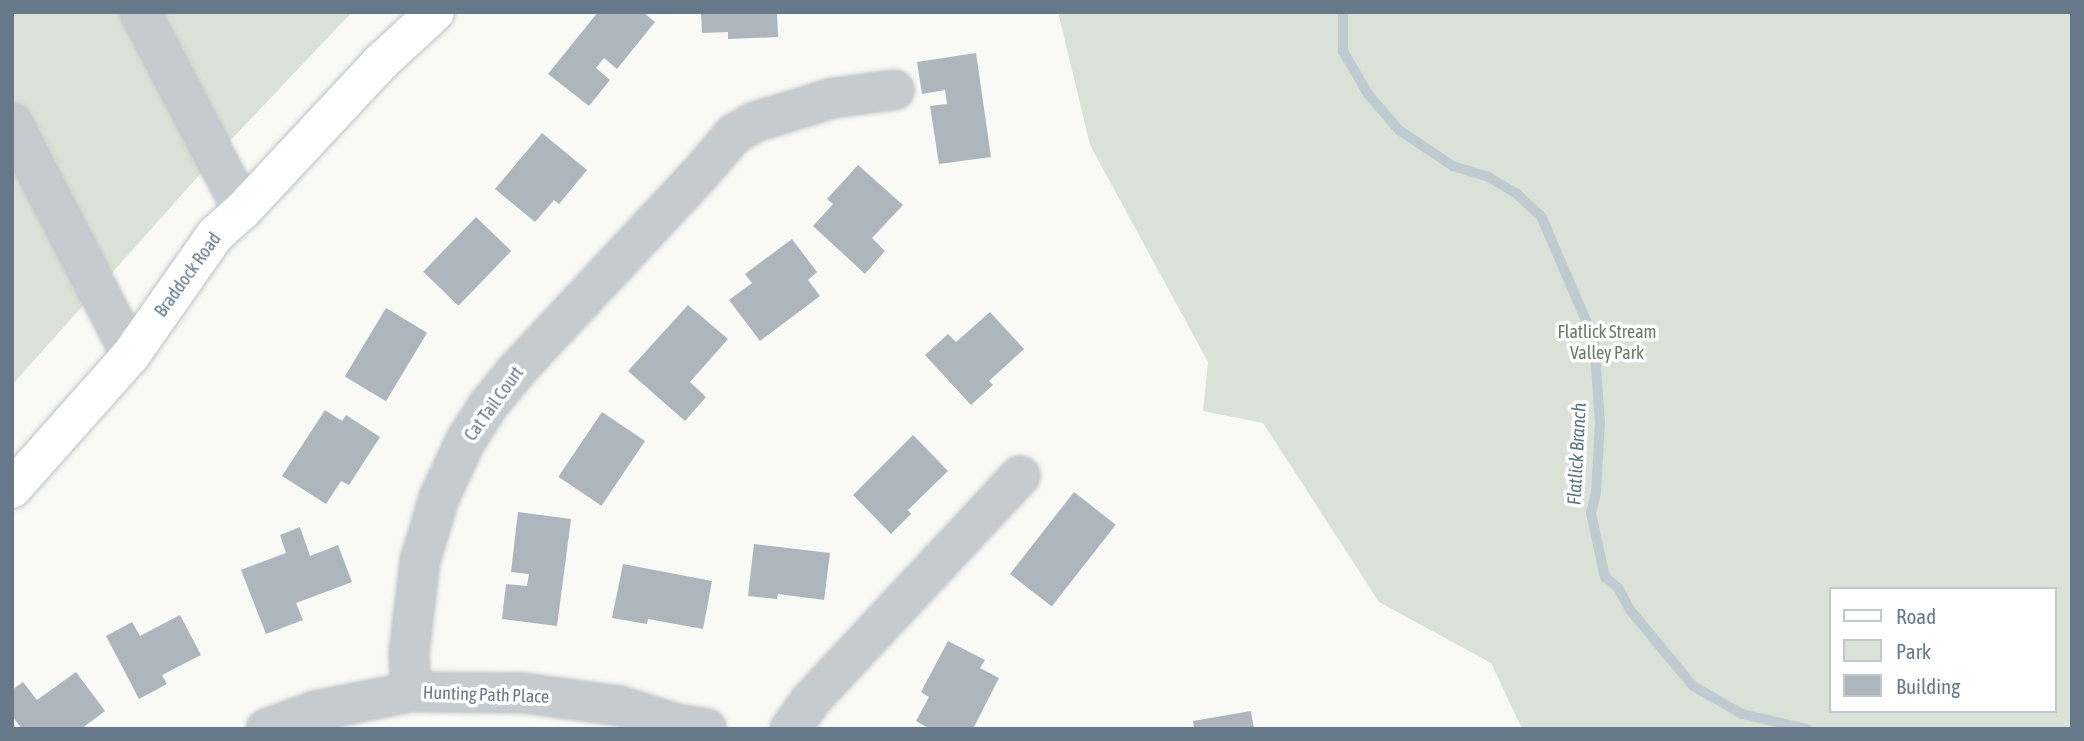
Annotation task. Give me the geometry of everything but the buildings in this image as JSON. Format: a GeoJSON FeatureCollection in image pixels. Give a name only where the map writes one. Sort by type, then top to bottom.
{"type":"FeatureCollection","features":[{"type":"Feature","properties":{"kind":"main road","name":"Braddock Road"},"geometry":{"type":"LineString","coordinates":[[12,489],[131,355],[215,234],[243,210],[380,62],[435,12]]}},
{"type":"Feature","properties":{"kind":"street"},"geometry":{"type":"LineString","coordinates":[[140,12],[243,210]]}},
{"type":"Feature","properties":{"kind":"street","name":"Cat Tail Court"},"geometry":{"type":"LineString","coordinates":[[411,692],[410,653],[420,561],[439,498],[465,442],[489,404],[517,370],[734,134],[755,122],[833,98],[894,90]]}},
{"type":"Feature","properties":{"kind":"street"},"geometry":{"type":"LineString","coordinates":[[12,122],[131,355]]}},
{"type":"Feature","properties":{"kind":"street"},"geometry":{"type":"LineString","coordinates":[[790,729],[810,701],[1020,476]]}},
{"type":"Feature","properties":{"kind":"street","name":"Hunting Path Place"},"geometry":{"type":"LineString","coordinates":[[267,729],[315,711],[411,692],[523,693],[620,706],[677,724],[707,729]]}},
{"type":"Feature","properties":{"kind":"green space"},"geometry":{"type":"Polygon","coordinates":[[[12,12],[352,12],[227,144],[12,385],[12,12]]]}},
{"type":"Feature","properties":{"kind":"green space","name":"Flatlick Stream Valley Park"},"geometry":{"type":"Polygon","coordinates":[[[1058,12],[2072,12],[2072,729],[1522,729],[1491,663],[1379,602],[1263,423],[1203,411],[1208,362],[1090,145],[1058,12]]]}},
{"type":"Feature","properties":{"kind":"waterway","name":"Flatlick Branch"},"geometry":{"type":"LineString","coordinates":[[1343,12],[1343,51],[1368,94],[1399,130],[1453,166],[1488,177],[1517,194],[1541,216],[1594,339],[1600,422],[1596,493],[1591,513],[1605,577],[1618,588],[1631,611],[1693,686],[1742,714],[1807,729]]}}]}
